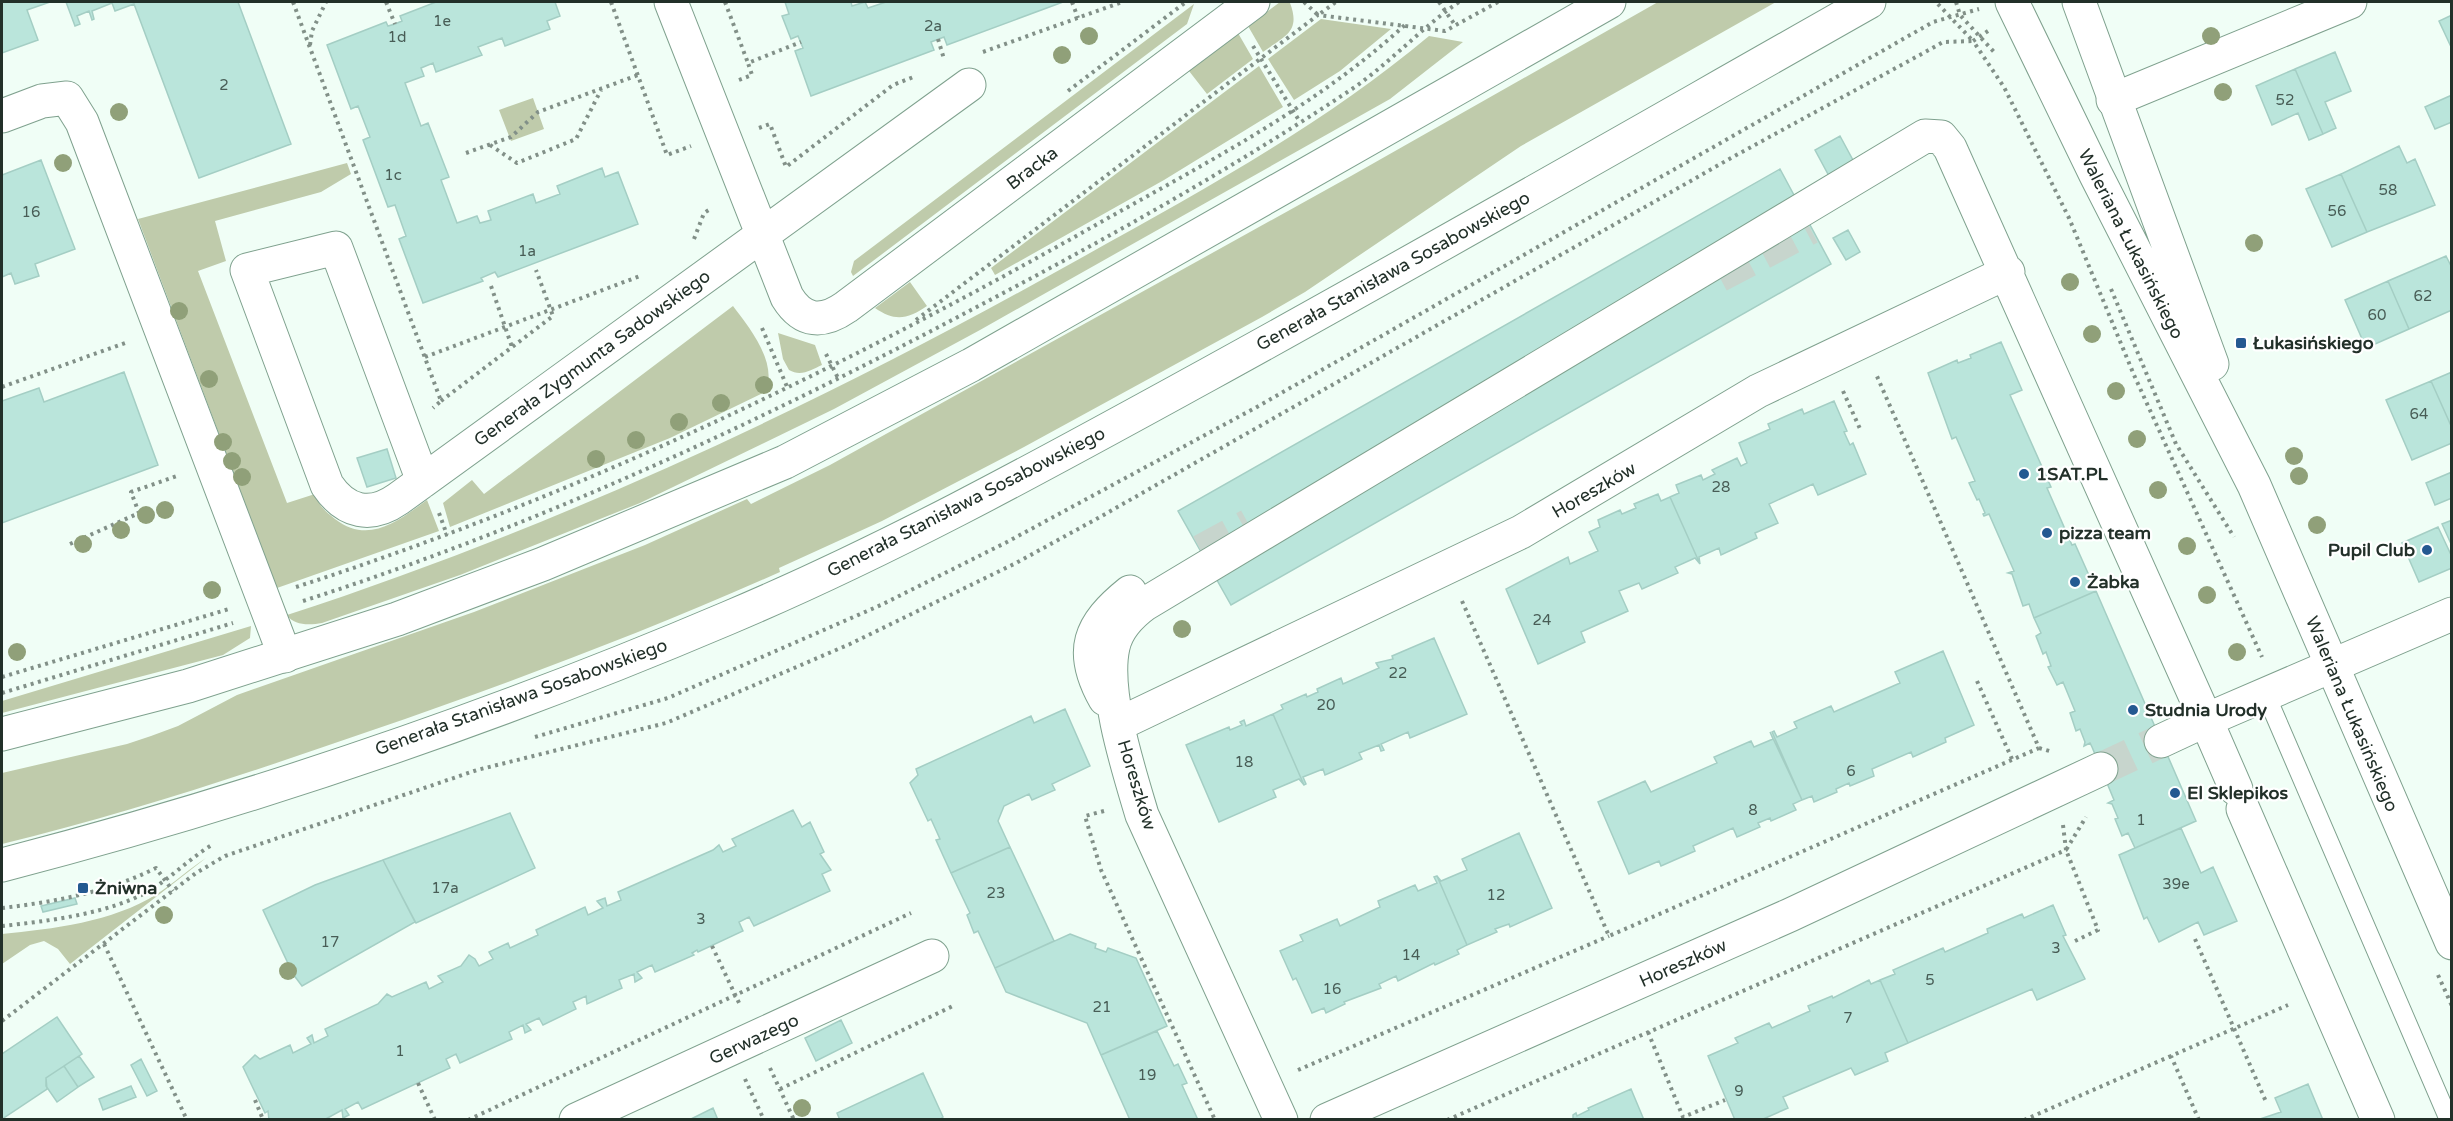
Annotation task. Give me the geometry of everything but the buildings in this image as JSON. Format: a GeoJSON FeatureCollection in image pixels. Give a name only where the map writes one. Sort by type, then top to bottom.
{"type":"FeatureCollection","features":[{"type":"Feature","properties":{"kind":"street"},"geometry":{"type":"LineString","coordinates":[[671,2],[761,235]]}},
{"type":"Feature","properties":{"kind":"street"},"geometry":{"type":"LineString","coordinates":[[2,734],[188,686],[285,656],[525,571],[785,462],[971,365],[1609,2]]}},
{"type":"Feature","properties":{"kind":"street","name":"Generała Stanisława Sosabowskiego"},"geometry":{"type":"LineString","coordinates":[[2,865],[162,821],[413,738],[570,681],[729,618],[793,589],[1073,449],[1332,307],[1869,2]]}},
{"type":"Feature","properties":{"kind":"street","name":"Waleriana Łukasińskiego"},"geometry":{"type":"LineString","coordinates":[[2079,2],[2254,485]]}},
{"type":"Feature","properties":{"kind":"street"},"geometry":{"type":"LineString","coordinates":[[2113,100],[2350,2]]}},
{"type":"Feature","properties":{"kind":"street","name":"Waleriana Łukasińskiego"},"geometry":{"type":"LineString","coordinates":[[2000,4],[2096,175],[2254,485],[2451,943]]}},
{"type":"Feature","properties":{"kind":"street","name":"Bracka"},"geometry":{"type":"LineString","coordinates":[[761,235],[787,297],[795,309],[805,315],[821,319],[833,316],[1238,6]]}},
{"type":"Feature","properties":{"kind":"street","name":"Generała Zygmunta Sadowskiego"},"geometry":{"type":"LineString","coordinates":[[423,481],[336,248],[247,270],[323,474],[333,493],[347,505],[373,511],[387,506],[423,481],[761,235],[958,75]]}},
{"type":"Feature","properties":{"kind":"street"},"geometry":{"type":"LineString","coordinates":[[2,116],[42,101],[67,98],[82,122],[285,656]]}},
{"type":"Feature","properties":{"kind":"street"},"geometry":{"type":"LineString","coordinates":[[1119,724],[1112,672],[1113,647],[1130,616],[1145,604],[1925,136],[1941,137],[1956,159],[2007,272],[2206,720],[2378,1119]]}},
{"type":"Feature","properties":{"kind":"street"},"geometry":{"type":"LineString","coordinates":[[1810,228],[1933,154],[1956,159]]}},
{"type":"Feature","properties":{"kind":"street","name":"Horeszków"},"geometry":{"type":"LineString","coordinates":[[1281,1119],[1142,814],[1119,724],[1521,532],[1758,392],[2007,272]]}},
{"type":"Feature","properties":{"kind":"street"},"geometry":{"type":"LineString","coordinates":[[1119,724],[1092,676],[1089,643],[1097,624],[1129,592],[1201,551]]}},
{"type":"Feature","properties":{"kind":"street"},"geometry":{"type":"LineString","coordinates":[[2161,741],[2451,614]]}},
{"type":"Feature","properties":{"kind":"street","name":"Horeszków"},"geometry":{"type":"LineString","coordinates":[[1327,1119],[1790,915],[2101,770]]}},
{"type":"Feature","properties":{"kind":"street","name":"Gerwazego"},"geometry":{"type":"LineString","coordinates":[[576,1119],[932,956]]}},
{"type":"Feature","properties":{"kind":"lane"},"geometry":{"type":"LineString","coordinates":[[2276,690],[2449,1119]]}},
{"type":"Feature","properties":{"kind":"path"},"geometry":{"type":"LineString","coordinates":[[293,2],[425,357],[647,273]]}},
{"type":"Feature","properties":{"kind":"path"},"geometry":{"type":"LineString","coordinates":[[310,47],[312,32],[326,2]]}},
{"type":"Feature","properties":{"kind":"path"},"geometry":{"type":"LineString","coordinates":[[386,2],[395,24]]}},
{"type":"Feature","properties":{"kind":"path"},"geometry":{"type":"LineString","coordinates":[[611,2],[667,155],[691,146],[695,155]]}},
{"type":"Feature","properties":{"kind":"path"},"geometry":{"type":"LineString","coordinates":[[706,93],[752,75],[725,2]]}},
{"type":"Feature","properties":{"kind":"path"},"geometry":{"type":"LineString","coordinates":[[1072,2],[1078,18]]}},
{"type":"Feature","properties":{"kind":"path"},"geometry":{"type":"LineString","coordinates":[[1304,2],[1318,15],[1406,24],[1445,31],[1498,2]]}},
{"type":"Feature","properties":{"kind":"path"},"geometry":{"type":"LineString","coordinates":[[906,327],[1336,2]]}},
{"type":"Feature","properties":{"kind":"path"},"geometry":{"type":"LineString","coordinates":[[1439,2],[1455,25]]}},
{"type":"Feature","properties":{"kind":"path"},"geometry":{"type":"LineString","coordinates":[[2,677],[416,562],[631,477],[782,408],[1029,279],[1223,170],[1360,83],[1425,27],[1459,2]]}},
{"type":"Feature","properties":{"kind":"path"},"geometry":{"type":"LineString","coordinates":[[1936,2],[1972,41],[2004,87],[2069,218],[2134,375],[2276,690]]}},
{"type":"Feature","properties":{"kind":"path"},"geometry":{"type":"LineString","coordinates":[[1956,2],[1960,15],[2000,60]]}},
{"type":"Feature","properties":{"kind":"path"},"geometry":{"type":"LineString","coordinates":[[530,738],[678,694],[881,605],[1007,542],[1265,402],[1933,22],[2000,4]]}},
{"type":"Feature","properties":{"kind":"path"},"geometry":{"type":"LineString","coordinates":[[1238,6],[1261,59],[1300,122]]}},
{"type":"Feature","properties":{"kind":"path"},"geometry":{"type":"LineString","coordinates":[[2,693],[265,605],[447,535],[673,442],[821,372],[1059,246],[1202,165],[1348,73],[1406,24]]}},
{"type":"Feature","properties":{"kind":"path"},"geometry":{"type":"LineString","coordinates":[[2,1021],[196,873],[225,856],[477,770],[666,723],[850,644],[1016,563],[1100,517],[1731,158],[1943,42],[1972,41],[1992,28]]}},
{"type":"Feature","properties":{"kind":"path"},"geometry":{"type":"LineString","coordinates":[[938,39],[958,75]]}},
{"type":"Feature","properties":{"kind":"path"},"geometry":{"type":"LineString","coordinates":[[748,63],[801,42]]}},
{"type":"Feature","properties":{"kind":"path"},"geometry":{"type":"LineString","coordinates":[[466,153],[511,137],[538,112],[638,75]]}},
{"type":"Feature","properties":{"kind":"path"},"geometry":{"type":"LineString","coordinates":[[490,144],[517,163],[576,139],[601,89]]}},
{"type":"Feature","properties":{"kind":"path"},"geometry":{"type":"LineString","coordinates":[[691,247],[704,213],[714,207],[711,198]]}},
{"type":"Feature","properties":{"kind":"path"},"geometry":{"type":"LineString","coordinates":[[441,401],[553,316],[536,270]]}},
{"type":"Feature","properties":{"kind":"path"},"geometry":{"type":"LineString","coordinates":[[491,286],[512,348]]}},
{"type":"Feature","properties":{"kind":"path"},"geometry":{"type":"LineString","coordinates":[[2110,286],[2176,444],[2239,545]]}},
{"type":"Feature","properties":{"kind":"path"},"geometry":{"type":"LineString","coordinates":[[2,387],[160,331]]}},
{"type":"Feature","properties":{"kind":"path"},"geometry":{"type":"LineString","coordinates":[[1862,343],[2058,790],[2066,850],[2097,930],[2075,941]]}},
{"type":"Feature","properties":{"kind":"path"},"geometry":{"type":"LineString","coordinates":[[1828,358],[1861,431]]}},
{"type":"Feature","properties":{"kind":"path"},"geometry":{"type":"LineString","coordinates":[[70,544],[139,513],[131,492],[180,475]]}},
{"type":"Feature","properties":{"kind":"path"},"geometry":{"type":"LineString","coordinates":[[440,516],[447,535]]}},
{"type":"Feature","properties":{"kind":"path"},"geometry":{"type":"LineString","coordinates":[[1461,560],[1456,582],[1458,593],[1609,936]]}},
{"type":"Feature","properties":{"kind":"path"},"geometry":{"type":"LineString","coordinates":[[1977,681],[2012,759]]}},
{"type":"Feature","properties":{"kind":"path"},"geometry":{"type":"LineString","coordinates":[[1294,1072],[2039,748]]}},
{"type":"Feature","properties":{"kind":"path"},"geometry":{"type":"LineString","coordinates":[[1110,808],[1085,816],[1091,842],[1101,870],[1215,1119]]}},
{"type":"Feature","properties":{"kind":"path"},"geometry":{"type":"LineString","coordinates":[[1447,1119],[2066,850],[2091,809]]}},
{"type":"Feature","properties":{"kind":"path"},"geometry":{"type":"LineString","coordinates":[[2,926],[50,920],[119,903],[141,895],[218,843]]}},
{"type":"Feature","properties":{"kind":"path"},"geometry":{"type":"LineString","coordinates":[[2,908],[48,902],[81,894],[126,882],[156,868],[173,891]]}},
{"type":"Feature","properties":{"kind":"path"},"geometry":{"type":"LineString","coordinates":[[468,1119],[911,913]]}},
{"type":"Feature","properties":{"kind":"path"},"geometry":{"type":"LineString","coordinates":[[2195,939],[2267,1104]]}},
{"type":"Feature","properties":{"kind":"path"},"geometry":{"type":"LineString","coordinates":[[104,944],[187,1119]]}},
{"type":"Feature","properties":{"kind":"path"},"geometry":{"type":"LineString","coordinates":[[2024,1119],[2322,991]]}},
{"type":"Feature","properties":{"kind":"path"},"geometry":{"type":"LineString","coordinates":[[780,1089],[955,1005]]}},
{"type":"Feature","properties":{"kind":"path"},"geometry":{"type":"LineString","coordinates":[[1648,1032],[1683,1118],[1725,1100]]}},
{"type":"Feature","properties":{"kind":"path"},"geometry":{"type":"LineString","coordinates":[[2171,1056],[2199,1119]]}},
{"type":"Feature","properties":{"kind":"path"},"geometry":{"type":"LineString","coordinates":[[418,1083],[435,1119]]}},
{"type":"Feature","properties":{"kind":"path"},"geometry":{"type":"LineString","coordinates":[[255,1100],[262,1117],[260,1119]]}},
{"type":"Feature","properties":{"kind":"green space"},"geometry":{"type":"Polygon","coordinates":[[[1280,2],[1290,3],[1294,21],[1292,27],[1284,37],[1263,52],[1248,26],[1280,2]]]}},
{"type":"Feature","properties":{"kind":"green space"},"geometry":{"type":"Polygon","coordinates":[[[1658,2],[1776,2],[1521,146],[1305,292],[1262,317],[1024,447],[882,521],[779,568],[780,572],[628,636],[422,713],[187,792],[95,820],[2,844],[2,773],[127,744],[151,736],[178,726],[237,695],[474,612],[645,545],[747,499],[751,504],[830,465],[1351,176],[1658,2]]]}},
{"type":"Feature","properties":{"kind":"green space"},"geometry":{"type":"Polygon","coordinates":[[[1194,4],[1187,24],[853,276],[851,272],[854,261],[1194,4]]]}},
{"type":"Feature","properties":{"kind":"green space"},"geometry":{"type":"Polygon","coordinates":[[[1321,19],[1391,29],[1340,71],[1294,100],[1268,59],[1321,19]]]}},
{"type":"Feature","properties":{"kind":"green space"},"geometry":{"type":"Polygon","coordinates":[[[1238,33],[1253,59],[1207,94],[1189,71],[1238,33]]]}},
{"type":"Feature","properties":{"kind":"green space"},"geometry":{"type":"Polygon","coordinates":[[[1429,36],[1463,42],[1390,99],[980,330],[834,409],[640,503],[460,575],[322,623],[298,623],[287,615],[493,541],[594,500],[791,410],[889,361],[1081,258],[1260,155],[1347,99],[1429,36]]]}},
{"type":"Feature","properties":{"kind":"green space"},"geometry":{"type":"Polygon","coordinates":[[[1259,66],[1283,107],[1164,180],[995,275],[991,268],[1259,66]]]}},
{"type":"Feature","properties":{"kind":"green space"},"geometry":{"type":"Polygon","coordinates":[[[533,98],[544,129],[511,141],[499,110],[533,98]]]}},
{"type":"Feature","properties":{"kind":"green space"},"geometry":{"type":"Polygon","coordinates":[[[347,163],[351,174],[321,192],[215,221],[226,261],[198,271],[287,503],[315,494],[318,502],[335,519],[348,527],[371,530],[394,522],[427,500],[439,531],[277,588],[138,219],[347,163]]]}},
{"type":"Feature","properties":{"kind":"green space"},"geometry":{"type":"Polygon","coordinates":[[[910,282],[927,306],[914,314],[901,317],[889,315],[875,308],[910,282]]]}},
{"type":"Feature","properties":{"kind":"green space"},"geometry":{"type":"Polygon","coordinates":[[[733,306],[754,335],[765,358],[768,381],[765,392],[670,438],[450,527],[443,503],[472,480],[484,494],[733,306]]]}},
{"type":"Feature","properties":{"kind":"green space"},"geometry":{"type":"Polygon","coordinates":[[[778,333],[815,345],[822,365],[802,373],[789,370],[783,359],[778,333]]]}},
{"type":"Feature","properties":{"kind":"green space"},"geometry":{"type":"Polygon","coordinates":[[[251,626],[250,638],[223,655],[2,713],[2,701],[251,626]]]}},
{"type":"Feature","properties":{"kind":"green space"},"geometry":{"type":"Polygon","coordinates":[[[206,858],[70,964],[58,949],[44,941],[30,945],[2,964],[2,934],[82,923],[140,904],[206,858]]]}},
{"type":"Feature","properties":{"kind":"tunnel"},"geometry":{"type":"LineString","coordinates":[[1719,276],[1810,228]]}},
{"type":"Feature","properties":{"kind":"tunnel"},"geometry":{"type":"LineString","coordinates":[[1201,551],[1249,525]]}},
{"type":"Feature","properties":{"kind":"tunnel"},"geometry":{"type":"LineString","coordinates":[[2101,769],[2161,741]]}},
{"type":"Feature","properties":{"kind":"place","name":"Łukasińskiego"},"geometry":{"type":"Point","coordinates":[2241,343]}},
{"type":"Feature","properties":{"kind":"place","name":"1SAT.PL"},"geometry":{"type":"Point","coordinates":[2024,474]}},
{"type":"Feature","properties":{"kind":"place","name":"pizza team"},"geometry":{"type":"Point","coordinates":[2047,533]}},
{"type":"Feature","properties":{"kind":"place","name":"Pupil Club"},"geometry":{"type":"Point","coordinates":[2427,550]}},
{"type":"Feature","properties":{"kind":"place","name":"Żabka"},"geometry":{"type":"Point","coordinates":[2075,582]}},
{"type":"Feature","properties":{"kind":"place","name":"Studnia Urody"},"geometry":{"type":"Point","coordinates":[2133,710]}},
{"type":"Feature","properties":{"kind":"place","name":"El Sklepikos"},"geometry":{"type":"Point","coordinates":[2175,793]}},
{"type":"Feature","properties":{"kind":"place","name":"Żniwna"},"geometry":{"type":"Point","coordinates":[83,888]}}]}
